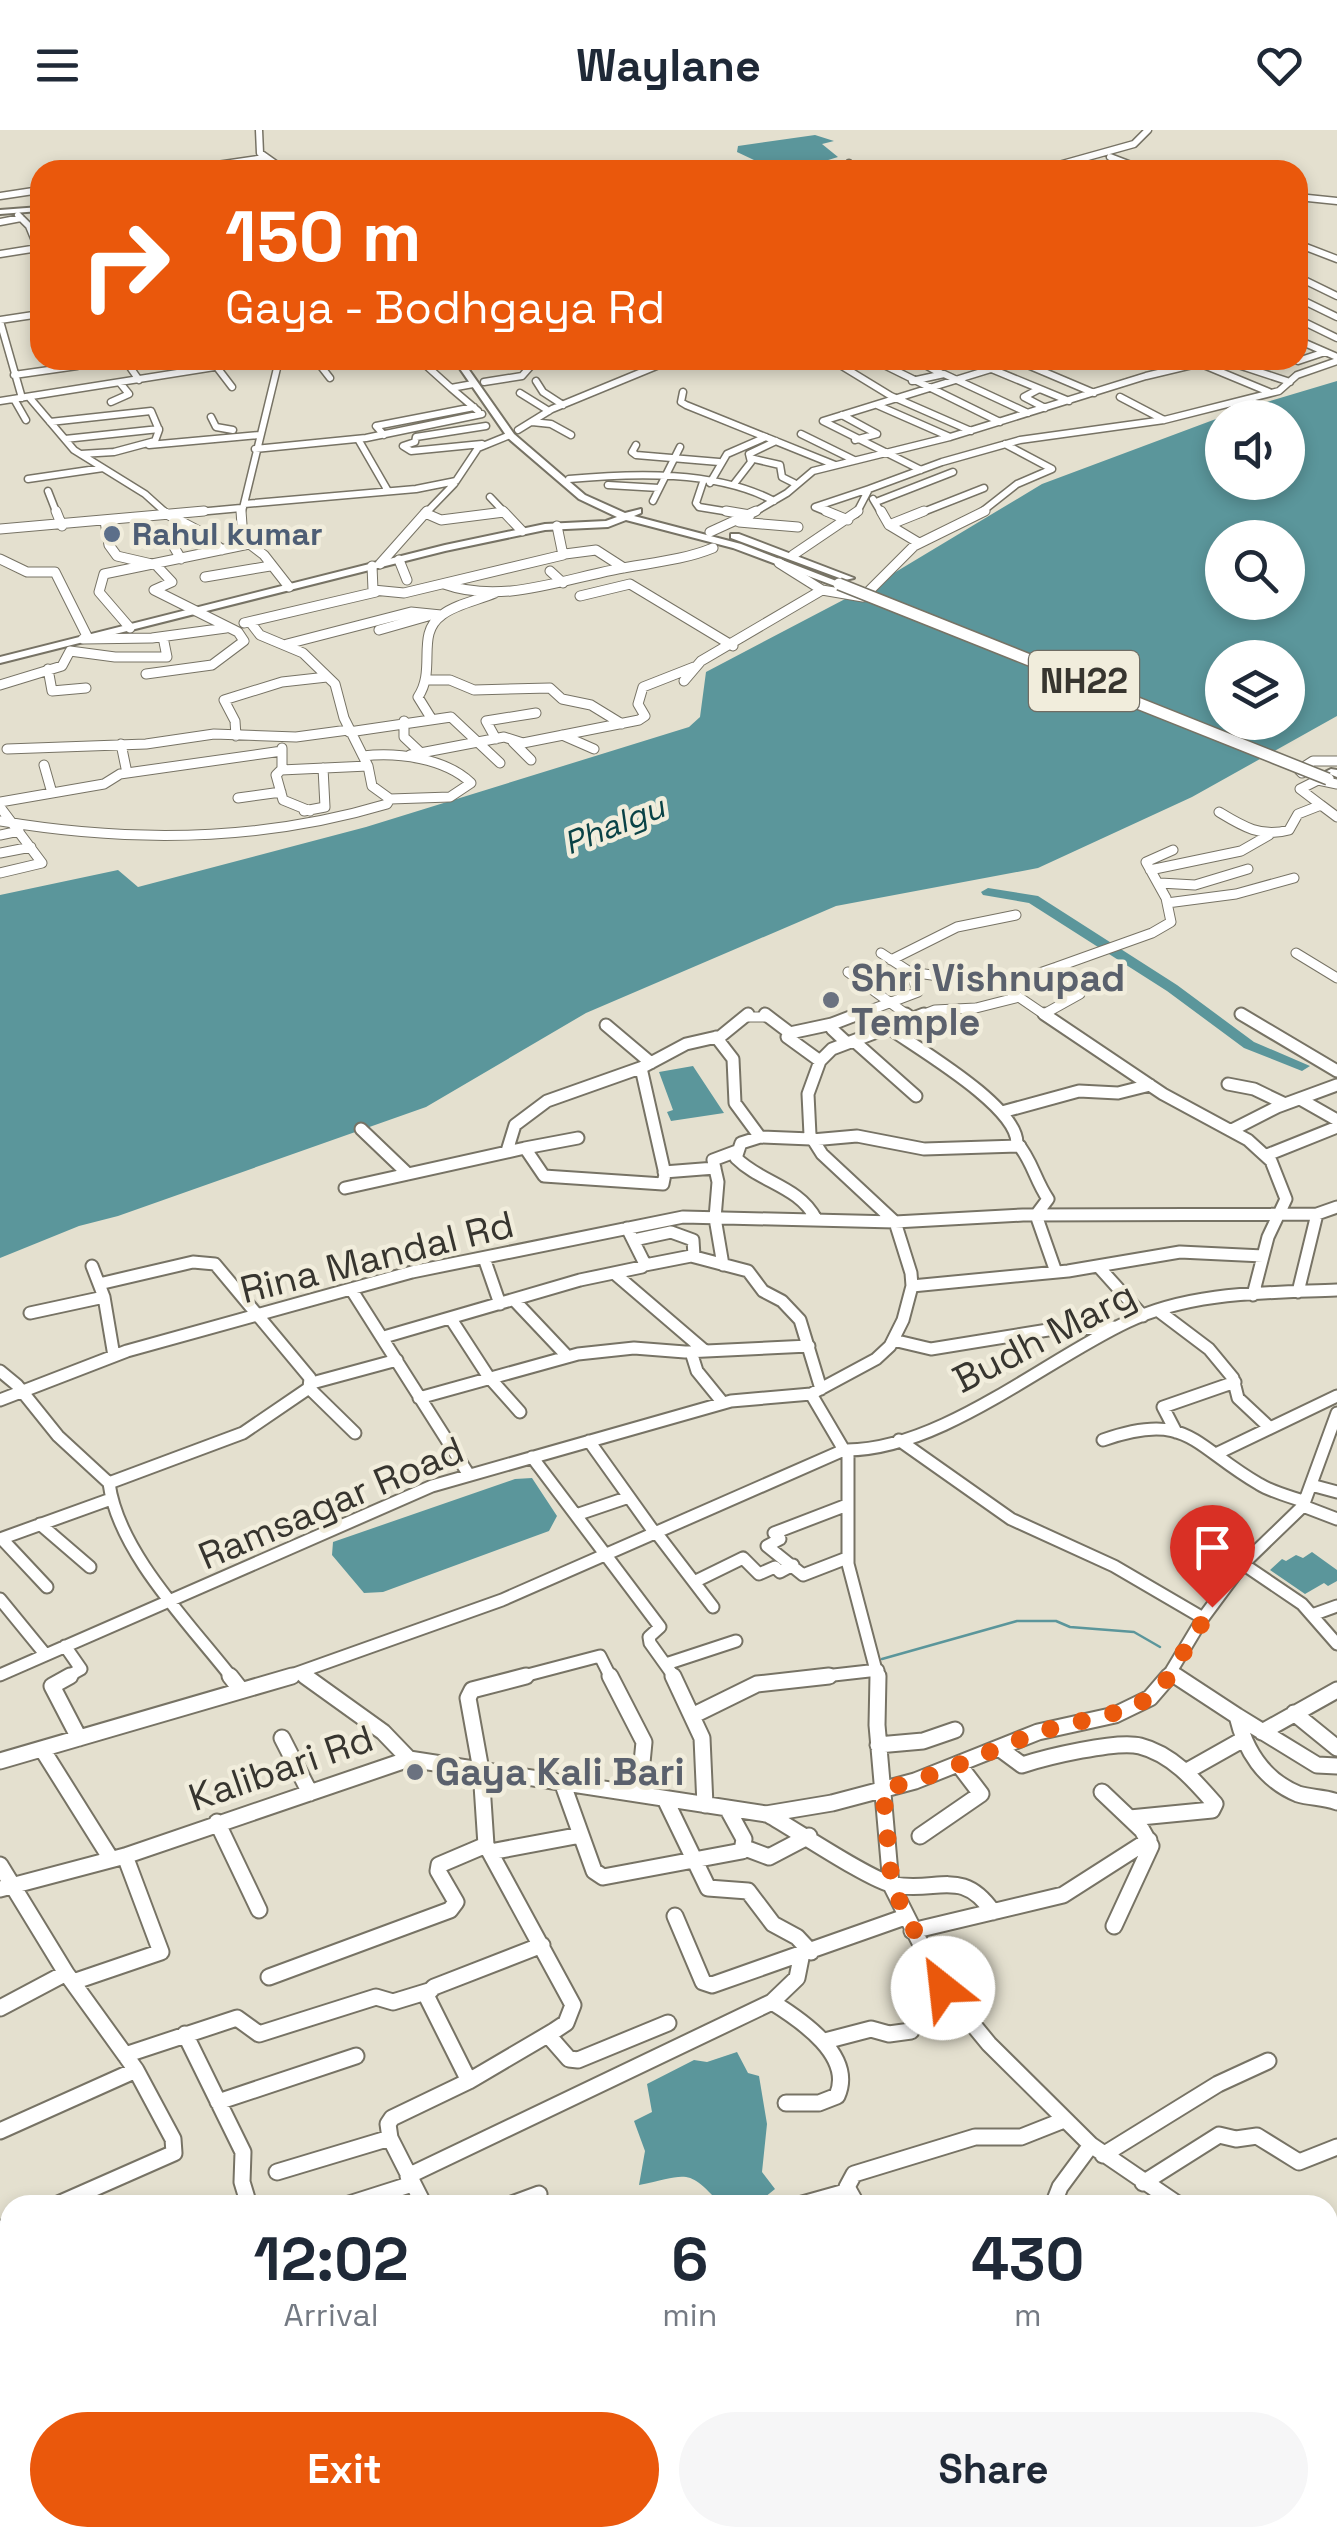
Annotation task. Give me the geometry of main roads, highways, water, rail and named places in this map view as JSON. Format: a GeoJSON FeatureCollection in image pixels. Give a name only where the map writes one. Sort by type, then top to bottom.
{"type":"FeatureCollection","features":[{"type":"Feature","properties":{"kind":"main road"},"geometry":{"type":"LineString","coordinates":[[467,370],[538,463],[582,497],[626,517]]}},
{"type":"Feature","properties":{"kind":"main road"},"geometry":{"type":"LineString","coordinates":[[473,370],[479,383]]}},
{"type":"Feature","properties":{"kind":"main road"},"geometry":{"type":"LineString","coordinates":[[514,432],[588,494],[638,511]]}},
{"type":"Feature","properties":{"kind":"main road","name":"NH22"},"geometry":{"type":"LineString","coordinates":[[0,660],[376,565],[522,531],[608,524],[638,511],[748,539],[793,555],[844,581]]}},
{"type":"Feature","properties":{"kind":"main road","name":"NH22"},"geometry":{"type":"LineString","coordinates":[[626,517],[738,546],[844,581],[1332,776]]}},
{"type":"Feature","properties":{"kind":"water"},"geometry":{"type":"Polygon","coordinates":[[[815,135],[834,141],[822,144],[838,157],[754,160],[737,152],[738,146],[815,135]]]}},
{"type":"Feature","properties":{"kind":"water","name":"Phalgu"},"geometry":{"type":"Polygon","coordinates":[[[1337,381],[1337,716],[1305,734],[1305,640],[1205,640],[1205,740],[1294,740],[1192,797],[1038,868],[836,906],[586,1013],[426,1107],[118,1216],[79,1226],[0,1258],[0,895],[118,870],[138,887],[366,827],[689,727],[700,717],[706,672],[889,576],[1042,484],[1205,423],[1205,500],[1305,500],[1305,400],[1273,400],[1337,381]]]}},
{"type":"Feature","properties":{"kind":"water"},"geometry":{"type":"Polygon","coordinates":[[[693,1066],[724,1113],[671,1121],[667,1112],[673,1110],[659,1072],[693,1066]]]}},
{"type":"Feature","properties":{"kind":"water"},"geometry":{"type":"Polygon","coordinates":[[[532,1478],[557,1516],[549,1531],[383,1592],[364,1593],[332,1555],[333,1542],[515,1479],[532,1478]]]}},
{"type":"Feature","properties":{"kind":"water"},"geometry":{"type":"Polygon","coordinates":[[[1312,1552],[1337,1570],[1337,1581],[1328,1586],[1324,1583],[1305,1594],[1270,1570],[1282,1559],[1286,1561],[1296,1555],[1303,1558],[1312,1552]]]}},
{"type":"Feature","properties":{"kind":"water"},"geometry":{"type":"Polygon","coordinates":[[[737,2052],[748,2073],[759,2076],[767,2124],[762,2172],[775,2189],[768,2195],[711,2195],[701,2184],[685,2177],[639,2185],[645,2151],[634,2121],[652,2112],[647,2084],[694,2060],[707,2062],[737,2052]]]}},
{"type":"Feature","properties":{"kind":"waterway"},"geometry":{"type":"LineString","coordinates":[[988,892],[1033,899],[1172,988],[1249,1045],[1302,1066]]}},
{"type":"Feature","properties":{"kind":"waterway"},"geometry":{"type":"LineString","coordinates":[[882,1659],[1017,1621],[1056,1621],[1070,1627],[1134,1632],[1160,1647]]}},
{"type":"Feature","properties":{"kind":"place","name":"Rahul kumar"},"geometry":{"type":"Point","coordinates":[112,534]}},
{"type":"Feature","properties":{"kind":"place","name":"Shri Vishnupad Temple"},"geometry":{"type":"Point","coordinates":[831,1000]}},
{"type":"Feature","properties":{"kind":"place","name":"Gaya Kali Bari"},"geometry":{"type":"Point","coordinates":[415,1772]}}]}
